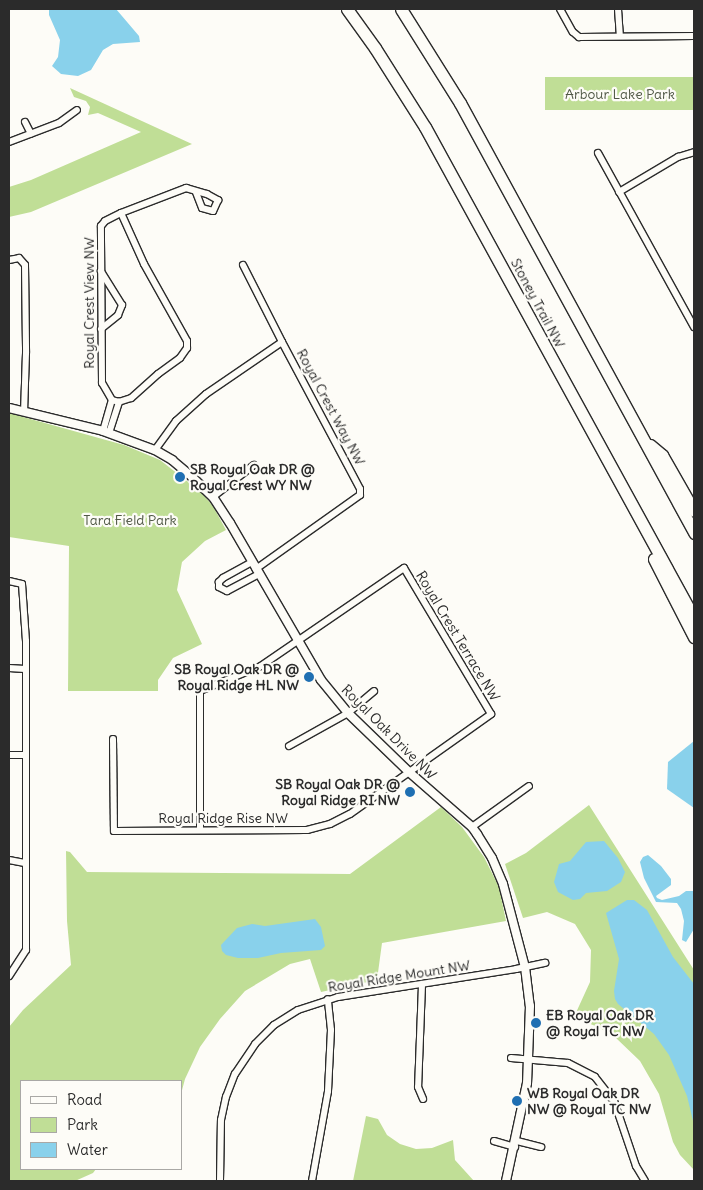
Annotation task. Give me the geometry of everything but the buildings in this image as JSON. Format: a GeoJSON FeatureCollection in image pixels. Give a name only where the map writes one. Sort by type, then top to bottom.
{"type":"FeatureCollection","features":[{"type":"Feature","properties":{"kind":"highway","name":"Stoney Trail NW"},"geometry":{"type":"LineString","coordinates":[[347,9],[426,126],[694,618]]}},
{"type":"Feature","properties":{"kind":"highway","name":"Stoney Trail NW"},"geometry":{"type":"LineString","coordinates":[[401,9],[429,50],[460,102],[694,532]]}},
{"type":"Feature","properties":{"kind":"highway"},"geometry":{"type":"LineString","coordinates":[[410,9],[424,28],[429,50]]}},
{"type":"Feature","properties":{"kind":"highway"},"geometry":{"type":"LineString","coordinates":[[645,441],[662,455],[694,511]]}},
{"type":"Feature","properties":{"kind":"highway"},"geometry":{"type":"LineString","coordinates":[[602,449],[608,468],[694,637]]}},
{"type":"Feature","properties":{"kind":"street"},"geometry":{"type":"LineString","coordinates":[[560,9],[573,32],[579,37],[694,36]]}},
{"type":"Feature","properties":{"kind":"street"},"geometry":{"type":"LineString","coordinates":[[618,9],[620,36]]}},
{"type":"Feature","properties":{"kind":"street"},"geometry":{"type":"LineString","coordinates":[[9,142],[59,123],[76,110]]}},
{"type":"Feature","properties":{"kind":"street"},"geometry":{"type":"LineString","coordinates":[[26,122],[31,134]]}},
{"type":"Feature","properties":{"kind":"street"},"geometry":{"type":"LineString","coordinates":[[619,192],[678,157],[694,152]]}},
{"type":"Feature","properties":{"kind":"street"},"geometry":{"type":"LineString","coordinates":[[598,153],[694,327]]}},
{"type":"Feature","properties":{"kind":"street"},"geometry":{"type":"LineString","coordinates":[[106,432],[115,401],[132,398],[158,374],[180,358],[187,348],[187,342],[144,264],[121,213],[182,188],[196,192]]}},
{"type":"Feature","properties":{"kind":"street","name":"Royal Crest View NW"},"geometry":{"type":"LineString","coordinates":[[115,401],[102,382],[101,226],[105,221],[121,213]]}},
{"type":"Feature","properties":{"kind":"street"},"geometry":{"type":"LineString","coordinates":[[9,260],[19,258],[26,265],[24,412]]}},
{"type":"Feature","properties":{"kind":"street"},"geometry":{"type":"LineString","coordinates":[[243,265],[282,342]]}},
{"type":"Feature","properties":{"kind":"street"},"geometry":{"type":"LineString","coordinates":[[101,271],[122,305],[118,315],[101,329]]}},
{"type":"Feature","properties":{"kind":"street","name":"Royal Crest Way NW"},"geometry":{"type":"LineString","coordinates":[[155,450],[176,421],[206,394],[282,342],[360,489],[360,495],[256,568]]}},
{"type":"Feature","properties":{"kind":"street","name":"Royal Oak Drive NW"},"geometry":{"type":"LineString","coordinates":[[9,408],[106,432],[155,450],[172,460],[213,497],[321,680],[348,713],[408,772],[472,827],[492,858],[503,884],[525,967],[530,1006],[530,1058],[516,1144],[506,1181]]}},
{"type":"Feature","properties":{"kind":"street"},"geometry":{"type":"LineString","coordinates":[[213,497],[254,465]]}},
{"type":"Feature","properties":{"kind":"street"},"geometry":{"type":"LineString","coordinates":[[256,568],[227,591],[219,587],[219,582],[223,578],[256,568]]}},
{"type":"Feature","properties":{"kind":"street","name":"Royal Crest Terrace NW"},"geometry":{"type":"LineString","coordinates":[[298,641],[404,568],[491,714],[408,772]]}},
{"type":"Feature","properties":{"kind":"street"},"geometry":{"type":"LineString","coordinates":[[9,580],[22,584],[26,641],[26,950],[9,976]]}},
{"type":"Feature","properties":{"kind":"street"},"geometry":{"type":"LineString","coordinates":[[200,829],[200,691],[261,666],[298,641]]}},
{"type":"Feature","properties":{"kind":"street"},"geometry":{"type":"LineString","coordinates":[[9,668],[25,669]]}},
{"type":"Feature","properties":{"kind":"street"},"geometry":{"type":"LineString","coordinates":[[289,746],[348,713],[374,691]]}},
{"type":"Feature","properties":{"kind":"street","name":"Royal Ridge Rise NW"},"geometry":{"type":"LineString","coordinates":[[113,738],[114,830],[307,830],[330,824],[350,814],[408,772]]}},
{"type":"Feature","properties":{"kind":"street"},"geometry":{"type":"LineString","coordinates":[[9,755],[25,755]]}},
{"type":"Feature","properties":{"kind":"street"},"geometry":{"type":"LineString","coordinates":[[472,827],[529,786]]}},
{"type":"Feature","properties":{"kind":"street"},"geometry":{"type":"LineString","coordinates":[[9,860],[26,863]]}},
{"type":"Feature","properties":{"kind":"street","name":"Royal Ridge Mount NW"},"geometry":{"type":"LineString","coordinates":[[220,1181],[221,1120],[226,1097],[235,1074],[255,1044],[274,1025],[298,1010],[328,1000],[545,963]]}},
{"type":"Feature","properties":{"kind":"street"},"geometry":{"type":"LineString","coordinates":[[422,985],[418,1087],[423,1099]]}},
{"type":"Feature","properties":{"kind":"street"},"geometry":{"type":"LineString","coordinates":[[312,1181],[328,1090],[331,1030],[328,1000]]}},
{"type":"Feature","properties":{"kind":"street"},"geometry":{"type":"LineString","coordinates":[[511,1058],[530,1058],[568,1063],[595,1077],[607,1090],[620,1116],[636,1166],[645,1181]]}},
{"type":"Feature","properties":{"kind":"street"},"geometry":{"type":"LineString","coordinates":[[494,1141],[541,1147]]}},
{"type":"Feature","properties":{"kind":"green space","name":"Arbour Lake Park"},"geometry":{"type":"Polygon","coordinates":[[[545,77],[694,77],[694,110],[545,110],[545,77]]]}},
{"type":"Feature","properties":{"kind":"green space"},"geometry":{"type":"Polygon","coordinates":[[[70,88],[192,144],[31,212],[9,217],[9,187],[31,180],[141,132],[98,113],[88,115],[90,107],[86,101],[74,97],[70,88]]]}},
{"type":"Feature","properties":{"kind":"green space","name":"Tara Field Park"},"geometry":{"type":"Polygon","coordinates":[[[9,413],[124,445],[160,460],[201,492],[213,506],[226,530],[205,541],[182,562],[177,590],[202,644],[173,658],[158,680],[158,691],[68,691],[69,546],[9,537],[9,413]]]}},
{"type":"Feature","properties":{"kind":"green space"},"geometry":{"type":"Polygon","coordinates":[[[589,805],[694,970],[694,1170],[680,1155],[673,1142],[659,1094],[640,1061],[616,1038],[600,1028],[574,1017],[590,982],[591,950],[575,924],[547,912],[523,918],[505,864],[526,853],[589,805]]]}},
{"type":"Feature","properties":{"kind":"green space"},"geometry":{"type":"Polygon","coordinates":[[[441,807],[462,827],[484,857],[499,887],[506,921],[382,943],[377,980],[321,992],[310,959],[290,964],[245,991],[220,1019],[200,1047],[185,1079],[182,1090],[182,1080],[20,1080],[20,1170],[95,1170],[93,1173],[75,1181],[9,1181],[9,1027],[23,1010],[71,965],[67,921],[66,851],[70,852],[87,872],[350,874],[441,807]]]}},
{"type":"Feature","properties":{"kind":"green space"},"geometry":{"type":"Polygon","coordinates":[[[366,1116],[378,1119],[387,1135],[400,1144],[416,1149],[432,1148],[453,1140],[455,1160],[474,1181],[353,1181],[366,1116]]]}},
{"type":"Feature","properties":{"kind":"water"},"geometry":{"type":"Polygon","coordinates":[[[49,9],[116,9],[139,36],[140,42],[113,44],[103,50],[91,70],[78,76],[61,74],[52,66],[58,57],[60,40],[49,15],[49,9]]]}},
{"type":"Feature","properties":{"kind":"water"},"geometry":{"type":"Polygon","coordinates":[[[694,741],[694,808],[667,789],[668,762],[694,741]]]}},
{"type":"Feature","properties":{"kind":"water"},"geometry":{"type":"Polygon","coordinates":[[[604,841],[618,858],[625,872],[621,882],[607,891],[586,893],[580,899],[573,900],[558,892],[554,882],[559,864],[570,861],[586,842],[604,841]]]}},
{"type":"Feature","properties":{"kind":"water"},"geometry":{"type":"Polygon","coordinates":[[[648,855],[661,866],[671,879],[671,885],[656,896],[657,898],[662,900],[679,896],[686,891],[694,891],[694,929],[686,942],[682,940],[684,921],[681,909],[677,903],[656,902],[644,878],[640,862],[643,857],[648,855]]]}},
{"type":"Feature","properties":{"kind":"water"},"geometry":{"type":"Polygon","coordinates":[[[627,900],[634,900],[647,910],[673,957],[694,984],[694,1125],[687,1096],[669,1055],[654,1034],[618,1004],[615,999],[614,991],[619,959],[606,913],[627,900]]]}},
{"type":"Feature","properties":{"kind":"water"},"geometry":{"type":"Polygon","coordinates":[[[315,919],[321,927],[325,946],[321,950],[281,953],[258,958],[238,958],[226,955],[222,951],[221,945],[237,928],[252,924],[265,926],[315,919]]]}},
{"type":"Feature","properties":{"kind":"place","name":"SB Royal Oak DR @ Royal Crest WY NW"},"geometry":{"type":"Point","coordinates":[180,477]}},
{"type":"Feature","properties":{"kind":"place","name":"SB Royal Oak DR @ Royal Ridge HL NW"},"geometry":{"type":"Point","coordinates":[309,677]}},
{"type":"Feature","properties":{"kind":"place","name":"SB Royal Oak DR @ Royal Ridge RI NW"},"geometry":{"type":"Point","coordinates":[410,792]}},
{"type":"Feature","properties":{"kind":"place","name":"EB Royal Oak DR @ Royal TC NW"},"geometry":{"type":"Point","coordinates":[536,1023]}},
{"type":"Feature","properties":{"kind":"place","name":"WB Royal Oak DR NW @ Royal TC NW"},"geometry":{"type":"Point","coordinates":[517,1101]}}]}
